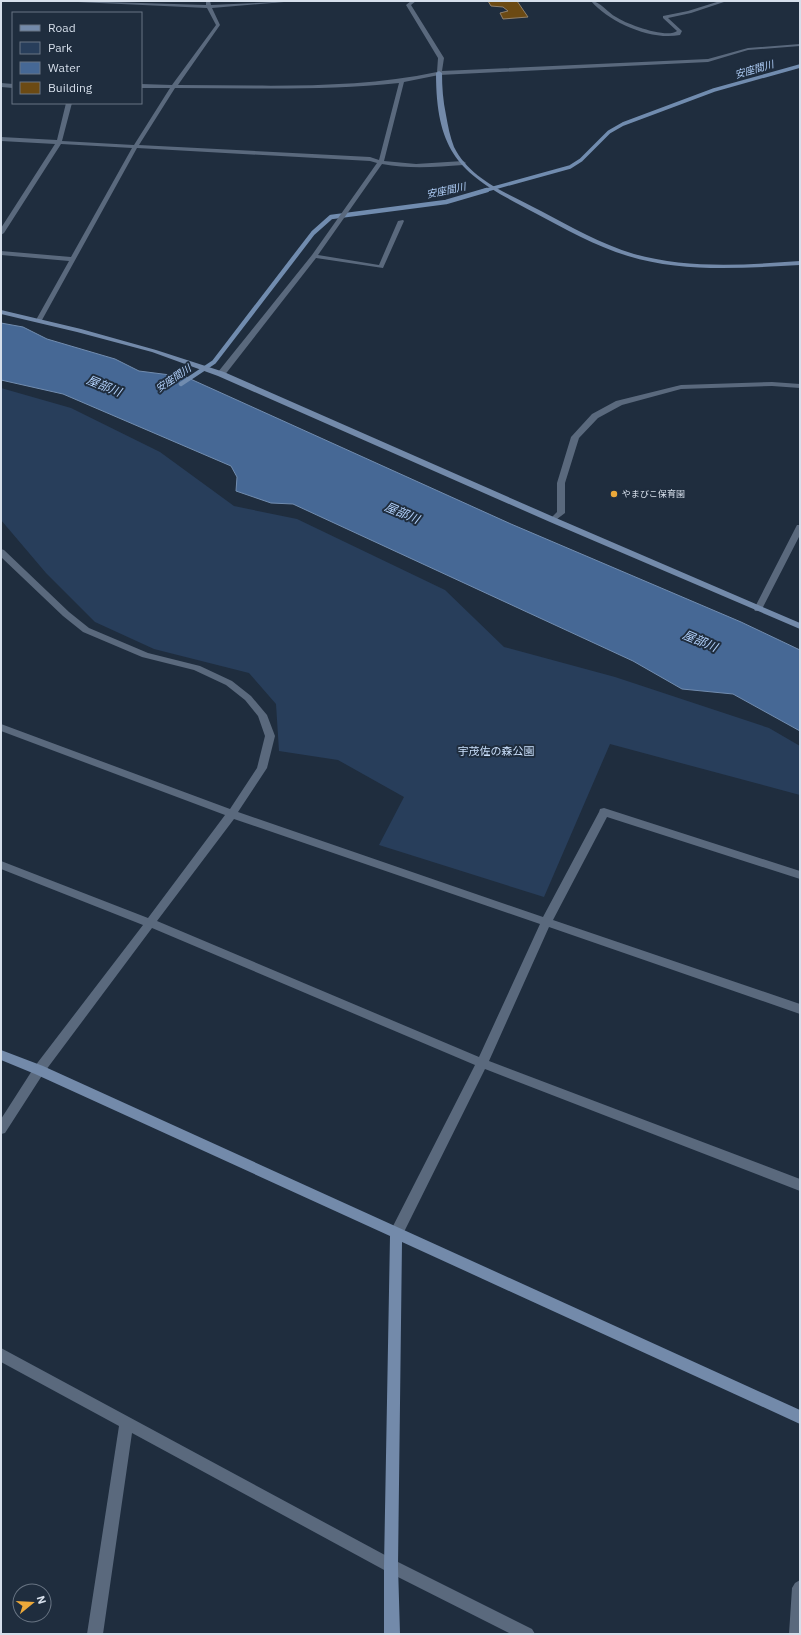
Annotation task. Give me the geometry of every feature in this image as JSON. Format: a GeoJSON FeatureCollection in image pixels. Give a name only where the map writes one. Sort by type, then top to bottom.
{"type":"FeatureCollection","features":[{"type":"Feature","properties":{"kind":"street"},"geometry":{"type":"LineString","coordinates":[[78,1],[208,4],[294,1]]}},
{"type":"Feature","properties":{"kind":"street"},"geometry":{"type":"LineString","coordinates":[[414,1],[408,5],[441,58],[439,73],[446,125],[452,147],[463,163],[500,192],[570,228],[637,257],[663,262],[716,267],[800,263]]}},
{"type":"Feature","properties":{"kind":"street"},"geometry":{"type":"LineString","coordinates":[[593,1],[621,22],[653,32],[675,35],[680,32],[665,17],[689,12],[725,1]]}},
{"type":"Feature","properties":{"kind":"street"},"geometry":{"type":"LineString","coordinates":[[39,320],[135,147],[174,86],[218,25],[210,12],[208,4]]}},
{"type":"Feature","properties":{"kind":"street"},"geometry":{"type":"LineString","coordinates":[[142,86],[272,87],[365,85],[402,81],[439,73],[708,60],[748,49],[800,45]]}},
{"type":"Feature","properties":{"kind":"street"},"geometry":{"type":"LineString","coordinates":[[221,374],[314,256],[380,162],[402,81]]}},
{"type":"Feature","properties":{"kind":"street"},"geometry":{"type":"LineString","coordinates":[[1,85],[12,86]]}},
{"type":"Feature","properties":{"kind":"street"},"geometry":{"type":"LineString","coordinates":[[1,233],[59,142],[68,104]]}},
{"type":"Feature","properties":{"kind":"street"},"geometry":{"type":"LineString","coordinates":[[1,139],[370,158],[380,162],[432,165],[463,163]]}},
{"type":"Feature","properties":{"kind":"street"},"geometry":{"type":"LineString","coordinates":[[314,256],[381,267],[401,221]]}},
{"type":"Feature","properties":{"kind":"street"},"geometry":{"type":"LineString","coordinates":[[1,252],[73,259]]}},
{"type":"Feature","properties":{"kind":"street"},"geometry":{"type":"LineString","coordinates":[[1,312],[39,320],[154,351],[221,374],[553,520],[800,626]]}},
{"type":"Feature","properties":{"kind":"street"},"geometry":{"type":"LineString","coordinates":[[553,520],[561,513],[561,483],[575,437],[596,416],[619,403],[681,387],[772,384],[800,386]]}},
{"type":"Feature","properties":{"kind":"street"},"geometry":{"type":"LineString","coordinates":[[758,609],[800,527]]}},
{"type":"Feature","properties":{"kind":"street"},"geometry":{"type":"LineString","coordinates":[[1,552],[66,614],[86,630],[145,655],[197,668],[229,683],[248,698],[262,715],[270,736],[262,768],[232,814],[39,1070],[1,1128]]}},
{"type":"Feature","properties":{"kind":"street"},"geometry":{"type":"LineString","coordinates":[[1,727],[232,814],[800,1009]]}},
{"type":"Feature","properties":{"kind":"street"},"geometry":{"type":"LineString","coordinates":[[392,1634],[391,1566],[396,1234],[482,1063],[546,922],[604,812],[800,875]]}},
{"type":"Feature","properties":{"kind":"street"},"geometry":{"type":"LineString","coordinates":[[1,865],[150,924],[482,1063],[800,1185]]}},
{"type":"Feature","properties":{"kind":"street"},"geometry":{"type":"LineString","coordinates":[[1,1056],[39,1070],[800,1417]]}},
{"type":"Feature","properties":{"kind":"street"},"geometry":{"type":"LineString","coordinates":[[1,1355],[391,1566],[527,1634]]}},
{"type":"Feature","properties":{"kind":"street"},"geometry":{"type":"LineString","coordinates":[[95,1634],[126,1422]]}},
{"type":"Feature","properties":{"kind":"street"},"geometry":{"type":"LineString","coordinates":[[797,1634],[800,1588]]}},
{"type":"Feature","properties":{"kind":"green space","name":"宇茂佐の森公園"},"geometry":{"type":"Polygon","coordinates":[[[1,388],[71,408],[160,452],[234,506],[297,519],[445,590],[504,647],[615,677],[769,728],[800,746],[800,795],[610,744],[544,897],[379,845],[404,797],[338,760],[279,751],[276,704],[249,673],[154,649],[95,622],[46,573],[1,520],[1,388]]]}},
{"type":"Feature","properties":{"kind":"water","name":"屋部川"},"geometry":{"type":"Polygon","coordinates":[[[1,323],[23,327],[47,339],[115,359],[139,371],[186,377],[511,524],[741,622],[800,650],[800,731],[733,694],[682,689],[633,661],[293,504],[271,503],[236,491],[237,477],[231,466],[63,394],[1,380],[1,323]]]}},
{"type":"Feature","properties":{"kind":"building"},"geometry":{"type":"Polygon","coordinates":[[[488,1],[517,1],[528,17],[503,19],[500,13],[508,11],[503,7],[491,6],[488,1]]]}},
{"type":"Feature","properties":{"kind":"waterway","name":"安座間川"},"geometry":{"type":"LineString","coordinates":[[483,191],[570,167],[581,160],[609,132],[623,124],[714,90],[800,66]]}},
{"type":"Feature","properties":{"kind":"waterway","name":"安座間川"},"geometry":{"type":"LineString","coordinates":[[181,384],[214,362],[313,233],[331,217],[446,202],[487,190]]}},
{"type":"Feature","properties":{"kind":"place","name":"やまびこ保育園"},"geometry":{"type":"Point","coordinates":[614,494]}}]}
